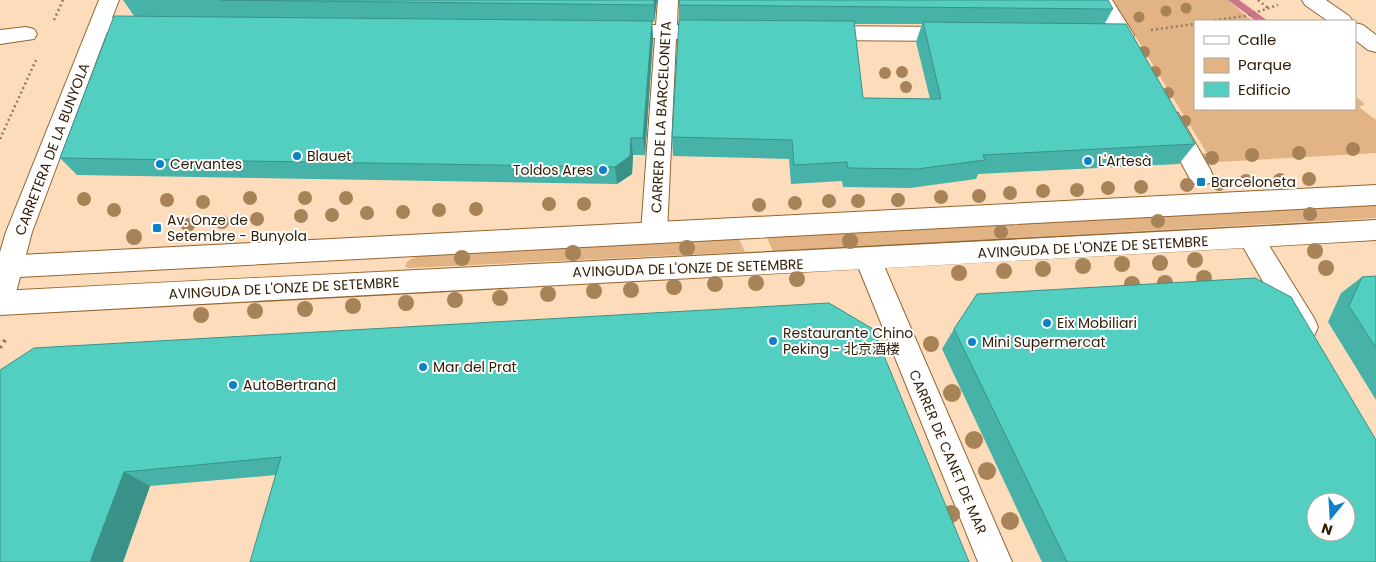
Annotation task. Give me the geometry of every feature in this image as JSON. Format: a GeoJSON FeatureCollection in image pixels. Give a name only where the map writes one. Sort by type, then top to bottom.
{"type":"FeatureCollection","features":[{"type":"Feature","properties":{"kind":"main road","name":"CARRETERA DE LA BUNYOLA"},"geometry":{"type":"LineString","coordinates":[[0,301],[4,267],[109,0]]}},
{"type":"Feature","properties":{"kind":"main road","name":"CARRER DE LA BARCELONETA"},"geometry":{"type":"LineString","coordinates":[[654,233],[668,0]]}},
{"type":"Feature","properties":{"kind":"main road"},"geometry":{"type":"LineString","coordinates":[[1102,0],[1112,35],[1135,57]]}},
{"type":"Feature","properties":{"kind":"main road"},"geometry":{"type":"LineString","coordinates":[[1312,0],[1341,20]]}},
{"type":"Feature","properties":{"kind":"main road"},"geometry":{"type":"LineString","coordinates":[[100,25],[171,26]]}},
{"type":"Feature","properties":{"kind":"main road"},"geometry":{"type":"LineString","coordinates":[[590,31],[733,32]]}},
{"type":"Feature","properties":{"kind":"main road"},"geometry":{"type":"LineString","coordinates":[[1356,31],[1376,45]]}},
{"type":"Feature","properties":{"kind":"main road"},"geometry":{"type":"LineString","coordinates":[[793,33],[972,34]]}},
{"type":"Feature","properties":{"kind":"main road"},"geometry":{"type":"LineString","coordinates":[[0,37],[26,34]]}},
{"type":"Feature","properties":{"kind":"main road"},"geometry":{"type":"LineString","coordinates":[[1159,99],[1202,176]]}},
{"type":"Feature","properties":{"kind":"main road"},"geometry":{"type":"LineString","coordinates":[[4,267],[1376,195]]}},
{"type":"Feature","properties":{"kind":"main road","name":"AVINGUDA DE L'ONZE DE SETEMBRE"},"geometry":{"type":"LineString","coordinates":[[0,301],[868,259],[1376,230]]}},
{"type":"Feature","properties":{"kind":"main road"},"geometry":{"type":"LineString","coordinates":[[1251,238],[1316,346]]}},
{"type":"Feature","properties":{"kind":"main road","name":"CARRER DE CANET DE MAR"},"geometry":{"type":"LineString","coordinates":[[868,259],[995,562]]}},
{"type":"Feature","properties":{"kind":"path"},"geometry":{"type":"LineString","coordinates":[[53,22],[63,0]]}},
{"type":"Feature","properties":{"kind":"path"},"geometry":{"type":"LineString","coordinates":[[1258,0],[1268,8]]}},
{"type":"Feature","properties":{"kind":"path"},"geometry":{"type":"LineString","coordinates":[[1216,20],[1246,16],[1278,5]]}},
{"type":"Feature","properties":{"kind":"path"},"geometry":{"type":"LineString","coordinates":[[1112,35],[1194,24]]}},
{"type":"Feature","properties":{"kind":"path"},"geometry":{"type":"LineString","coordinates":[[0,139],[37,58]]}},
{"type":"Feature","properties":{"kind":"path"},"geometry":{"type":"LineString","coordinates":[[0,348],[7,337]]}},
{"type":"Feature","properties":{"kind":"green space"},"geometry":{"type":"Polygon","coordinates":[[[1113,0],[1228,0],[1251,20],[1194,20],[1194,110],[1356,110],[1356,97],[1365,104],[1359,107],[1376,120],[1376,153],[1199,163],[1195,154],[1207,153],[1113,0]]]}},
{"type":"Feature","properties":{"kind":"green space"},"geometry":{"type":"Polygon","coordinates":[[[1376,205],[1376,218],[773,251],[766,236],[1376,205]]]}},
{"type":"Feature","properties":{"kind":"green space"},"geometry":{"type":"Polygon","coordinates":[[[739,239],[745,252],[408,268],[405,266],[407,262],[416,257],[444,252],[739,239]]]}},
{"type":"Feature","properties":{"kind":"shaded area"},"geometry":{"type":"Polygon","coordinates":[[[1228,0],[1239,0],[1267,20],[1255,20],[1228,0]]]}},
{"type":"Feature","properties":{"kind":"building"},"geometry":{"type":"Polygon","coordinates":[[[221,0],[654,0],[654,5],[221,0]]]}},
{"type":"Feature","properties":{"kind":"building"},"geometry":{"type":"Polygon","coordinates":[[[679,0],[1108,0],[1113,9],[679,5],[679,0]]]}},
{"type":"Feature","properties":{"kind":"building"},"geometry":{"type":"Polygon","coordinates":[[[114,16],[652,21],[643,138],[631,138],[630,156],[615,167],[60,158],[114,16]]]}},
{"type":"Feature","properties":{"kind":"building"},"geometry":{"type":"Polygon","coordinates":[[[679,20],[854,21],[863,98],[941,99],[923,22],[1126,24],[1195,144],[983,155],[985,160],[917,169],[848,168],[847,162],[794,165],[792,140],[672,137],[679,20]]]}},
{"type":"Feature","properties":{"kind":"building"},"geometry":{"type":"Polygon","coordinates":[[[1376,276],[1376,348],[1349,306],[1362,277],[1376,276]]]}},
{"type":"Feature","properties":{"kind":"building"},"geometry":{"type":"Polygon","coordinates":[[[1255,278],[1291,297],[1376,440],[1376,562],[1067,562],[954,329],[977,294],[1255,278]]]}},
{"type":"Feature","properties":{"kind":"building"},"geometry":{"type":"Polygon","coordinates":[[[829,303],[873,329],[969,562],[250,562],[281,457],[124,472],[90,562],[0,562],[0,370],[34,348],[829,303]]]}},
{"type":"Feature","properties":{"kind":"place","name":"Blauet"},"geometry":{"type":"Point","coordinates":[297,156]}},
{"type":"Feature","properties":{"kind":"place","name":"L'Artesà"},"geometry":{"type":"Point","coordinates":[1088,161]}},
{"type":"Feature","properties":{"kind":"place","name":"Cervantes"},"geometry":{"type":"Point","coordinates":[160,164]}},
{"type":"Feature","properties":{"kind":"place","name":"Toldos Ares"},"geometry":{"type":"Point","coordinates":[603,170]}},
{"type":"Feature","properties":{"kind":"place","name":"Barceloneta"},"geometry":{"type":"Point","coordinates":[1201,182]}},
{"type":"Feature","properties":{"kind":"place","name":"Av. Onze de Setembre - Bunyola"},"geometry":{"type":"Point","coordinates":[157,228]}},
{"type":"Feature","properties":{"kind":"place","name":"Eix Mobiliari"},"geometry":{"type":"Point","coordinates":[1047,323]}},
{"type":"Feature","properties":{"kind":"place","name":"Restaurante Chino Peking - 北京酒楼"},"geometry":{"type":"Point","coordinates":[773,341]}},
{"type":"Feature","properties":{"kind":"place","name":"Mini Supermercat"},"geometry":{"type":"Point","coordinates":[972,342]}},
{"type":"Feature","properties":{"kind":"place","name":"Mar del Prat"},"geometry":{"type":"Point","coordinates":[423,367]}},
{"type":"Feature","properties":{"kind":"place","name":"AutoBertrand"},"geometry":{"type":"Point","coordinates":[233,385]}}]}
